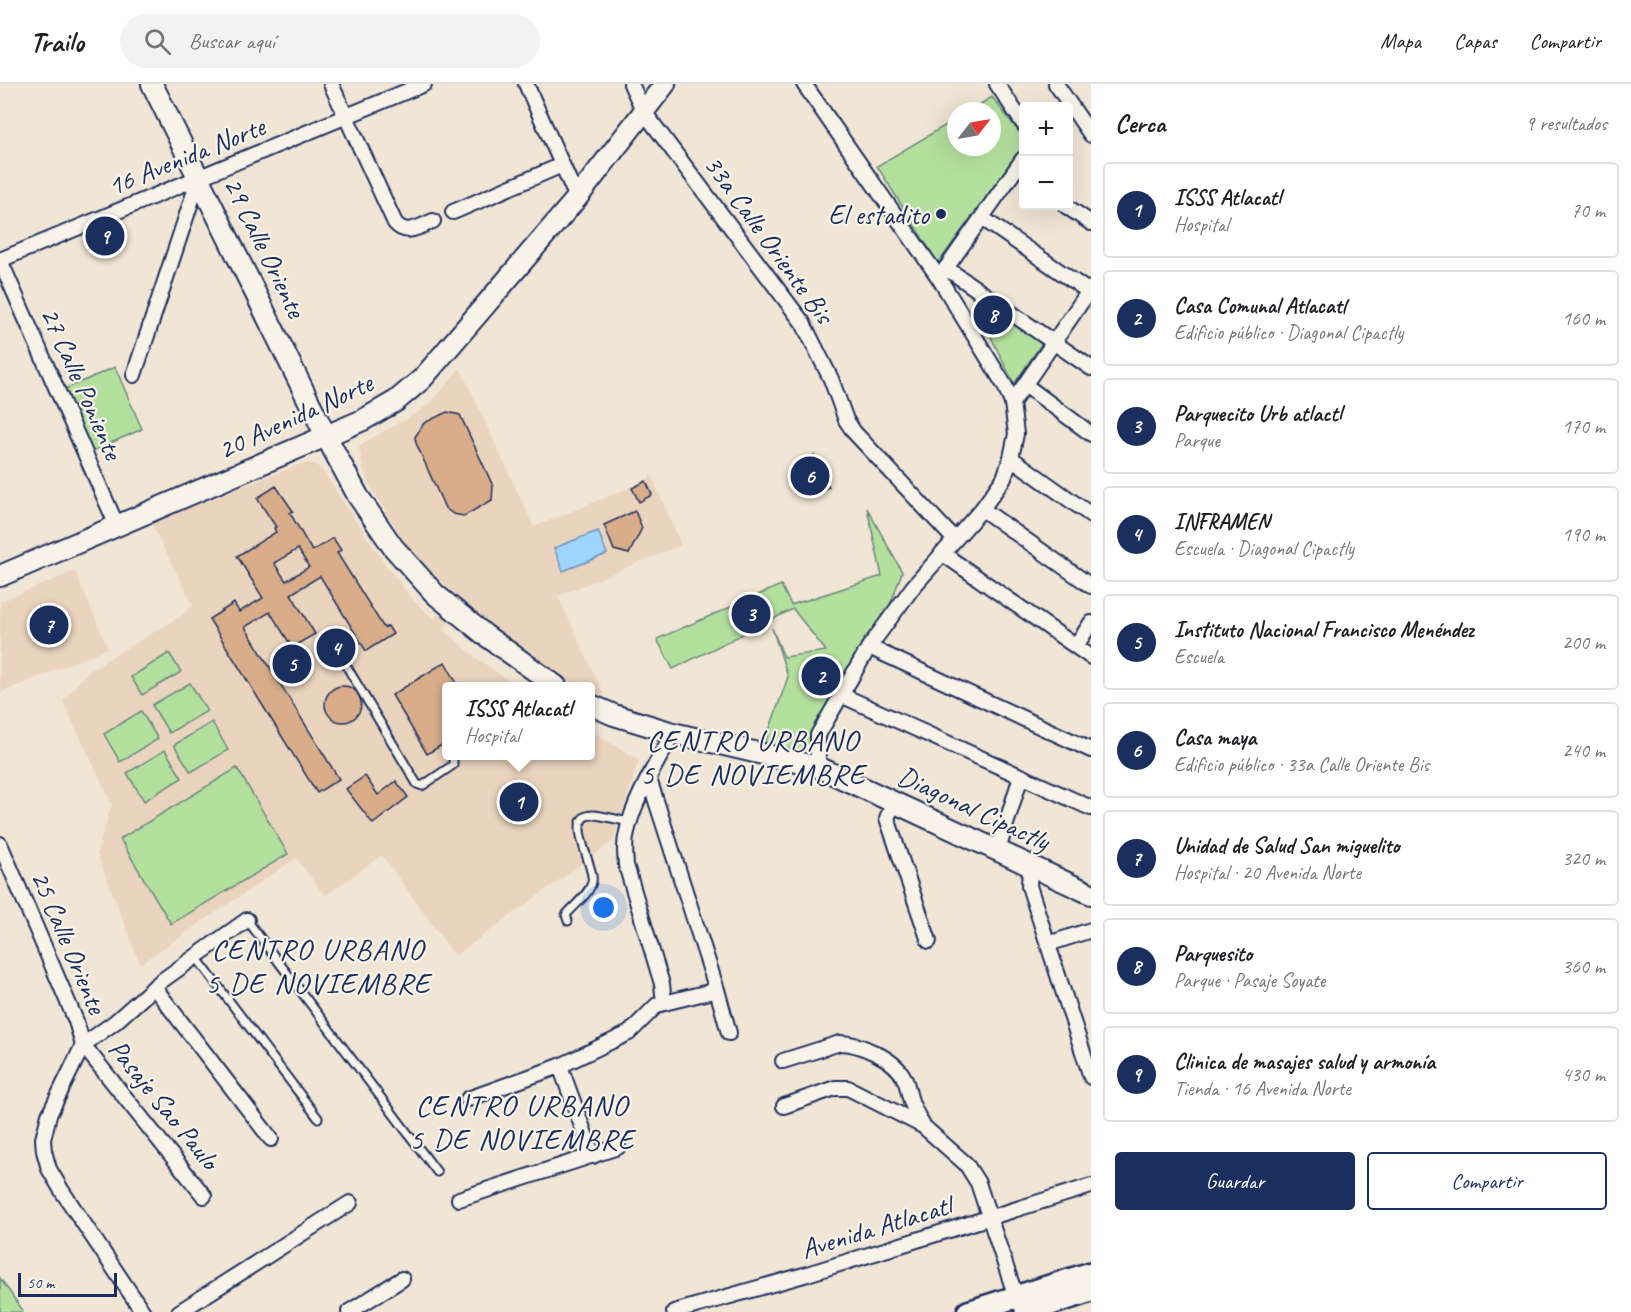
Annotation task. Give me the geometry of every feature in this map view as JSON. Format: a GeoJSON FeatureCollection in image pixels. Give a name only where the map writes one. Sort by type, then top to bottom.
{"type":"FeatureCollection","features":[{"type":"Feature","properties":{"kind":"main road"},"geometry":{"type":"LineString","coordinates":[[1021,1307],[1091,1273]]}},
{"type":"Feature","properties":{"kind":"main road"},"geometry":{"type":"LineString","coordinates":[[968,1312],[1021,1307],[1054,1308],[1091,1291]]}},
{"type":"Feature","properties":{"kind":"street","name":"29 Calle Oriente"},"geometry":{"type":"LineString","coordinates":[[152,84],[326,436]]}},
{"type":"Feature","properties":{"kind":"street"},"geometry":{"type":"LineString","coordinates":[[331,84],[390,215],[398,227],[403,230],[413,229],[432,221]]}},
{"type":"Feature","properties":{"kind":"street","name":"16 Avenida Norte"},"geometry":{"type":"LineString","coordinates":[[0,260],[424,84]]}},
{"type":"Feature","properties":{"kind":"street"},"geometry":{"type":"LineString","coordinates":[[526,84],[577,198]]}},
{"type":"Feature","properties":{"kind":"street","name":"33a Calle Oriente Bis"},"geometry":{"type":"LineString","coordinates":[[631,84],[644,112],[803,323],[831,380],[846,420],[854,432],[954,539]]}},
{"type":"Feature","properties":{"kind":"street","name":"20 Avenida Norte"},"geometry":{"type":"LineString","coordinates":[[0,576],[363,420],[396,401],[422,379],[577,198],[665,84]]}},
{"type":"Feature","properties":{"kind":"street"},"geometry":{"type":"LineString","coordinates":[[804,84],[942,273],[1005,386],[1012,403],[1016,434],[1004,478],[982,509],[913,587],[869,647],[818,735],[818,767]]}},
{"type":"Feature","properties":{"kind":"street"},"geometry":{"type":"LineString","coordinates":[[997,84],[1019,117]]}},
{"type":"Feature","properties":{"kind":"street"},"geometry":{"type":"LineString","coordinates":[[1056,84],[1091,134]]}},
{"type":"Feature","properties":{"kind":"street"},"geometry":{"type":"LineString","coordinates":[[453,212],[562,165]]}},
{"type":"Feature","properties":{"kind":"street"},"geometry":{"type":"LineString","coordinates":[[942,273],[1019,172]]}},
{"type":"Feature","properties":{"kind":"street"},"geometry":{"type":"LineString","coordinates":[[134,375],[199,178]]}},
{"type":"Feature","properties":{"kind":"street"},"geometry":{"type":"LineString","coordinates":[[1072,210],[1091,223]]}},
{"type":"Feature","properties":{"kind":"street"},"geometry":{"type":"LineString","coordinates":[[982,218],[1090,291],[1012,403]]}},
{"type":"Feature","properties":{"kind":"street","name":"27 Calle Poniente"},"geometry":{"type":"LineString","coordinates":[[0,260],[117,526]]}},
{"type":"Feature","properties":{"kind":"street"},"geometry":{"type":"LineString","coordinates":[[942,273],[1054,342],[1091,368]]}},
{"type":"Feature","properties":{"kind":"street"},"geometry":{"type":"LineString","coordinates":[[1025,385],[1091,434]]}},
{"type":"Feature","properties":{"kind":"street"},"geometry":{"type":"LineString","coordinates":[[326,436],[358,496],[393,547],[435,594],[546,682]]}},
{"type":"Feature","properties":{"kind":"street"},"geometry":{"type":"LineString","coordinates":[[1011,458],[1091,515]]}},
{"type":"Feature","properties":{"kind":"street"},"geometry":{"type":"LineString","coordinates":[[982,509],[1091,586]]}},
{"type":"Feature","properties":{"kind":"street"},"geometry":{"type":"LineString","coordinates":[[942,553],[1091,657]]}},
{"type":"Feature","properties":{"kind":"street"},"geometry":{"type":"LineString","coordinates":[[1076,646],[1091,623]]}},
{"type":"Feature","properties":{"kind":"street"},"geometry":{"type":"LineString","coordinates":[[869,647],[1091,750]]}},
{"type":"Feature","properties":{"kind":"street"},"geometry":{"type":"LineString","coordinates":[[841,695],[1091,808]]}},
{"type":"Feature","properties":{"kind":"street","name":"Diagonal Cipactly"},"geometry":{"type":"LineString","coordinates":[[595,707],[614,716],[673,733],[818,767],[1091,894]]}},
{"type":"Feature","properties":{"kind":"street"},"geometry":{"type":"LineString","coordinates":[[664,1003],[662,984],[626,865],[626,834],[649,779],[673,733]]}},
{"type":"Feature","properties":{"kind":"street"},"geometry":{"type":"LineString","coordinates":[[998,850],[1021,776]]}},
{"type":"Feature","properties":{"kind":"street"},"geometry":{"type":"LineString","coordinates":[[649,779],[729,1034]]}},
{"type":"Feature","properties":{"kind":"street"},"geometry":{"type":"LineString","coordinates":[[894,802],[887,818],[928,941]]}},
{"type":"Feature","properties":{"kind":"street","name":"25 Calle Oriente"},"geometry":{"type":"LineString","coordinates":[[0,844],[76,1021],[83,1045],[49,1115],[43,1139],[49,1169],[143,1312]]}},
{"type":"Feature","properties":{"kind":"street"},"geometry":{"type":"LineString","coordinates":[[1030,866],[1029,886],[1091,1077]]}},
{"type":"Feature","properties":{"kind":"street"},"geometry":{"type":"LineString","coordinates":[[83,1045],[115,1022],[154,987],[247,920]]}},
{"type":"Feature","properties":{"kind":"street"},"geometry":{"type":"LineString","coordinates":[[1048,944],[1091,930]]}},
{"type":"Feature","properties":{"kind":"street"},"geometry":{"type":"LineString","coordinates":[[154,987],[271,1139]]}},
{"type":"Feature","properties":{"kind":"street"},"geometry":{"type":"LineString","coordinates":[[468,1099],[560,1066],[629,1033],[657,1005],[717,990]]}},
{"type":"Feature","properties":{"kind":"street"},"geometry":{"type":"LineString","coordinates":[[783,1061],[840,1043],[867,1048],[899,1069],[904,1076],[910,1100],[923,1126]]}},
{"type":"Feature","properties":{"kind":"street","name":"Pasaje Sao Paulo"},"geometry":{"type":"LineString","coordinates":[[83,1045],[204,1196]]}},
{"type":"Feature","properties":{"kind":"street"},"geometry":{"type":"LineString","coordinates":[[560,1066],[593,1156]]}},
{"type":"Feature","properties":{"kind":"street"},"geometry":{"type":"LineString","coordinates":[[784,1106],[835,1088],[845,1088],[923,1126],[966,1164],[978,1183],[1021,1307]]}},
{"type":"Feature","properties":{"kind":"street"},"geometry":{"type":"LineString","coordinates":[[459,1199],[618,1147]]}},
{"type":"Feature","properties":{"kind":"street","name":"Avenida Atlacatl"},"geometry":{"type":"LineString","coordinates":[[674,1312],[717,1307],[1091,1186]]}},
{"type":"Feature","properties":{"kind":"street"},"geometry":{"type":"LineString","coordinates":[[179,1312],[350,1203]]}},
{"type":"Feature","properties":{"kind":"street"},"geometry":{"type":"LineString","coordinates":[[349,1312],[402,1279]]}},
{"type":"Feature","properties":{"kind":"lane"},"geometry":{"type":"LineString","coordinates":[[347,667],[417,784],[422,786],[453,765],[453,760]]}},
{"type":"Feature","properties":{"kind":"lane"},"geometry":{"type":"LineString","coordinates":[[568,921],[566,915],[587,892],[593,878],[579,831],[581,822],[585,817],[594,814],[630,822]]}},
{"type":"Feature","properties":{"kind":"lane"},"geometry":{"type":"LineString","coordinates":[[247,920],[437,1172]]}},
{"type":"Feature","properties":{"kind":"lane"},"geometry":{"type":"LineString","coordinates":[[196,957],[318,1118]]}},
{"type":"Feature","properties":{"kind":"shaded area"},"geometry":{"type":"Polygon","coordinates":[[[460,368],[534,527],[646,481],[652,476],[681,545],[558,596],[604,695],[595,694],[595,682],[568,682],[550,673],[463,606],[443,629],[474,656],[510,682],[442,682],[442,760],[595,760],[595,733],[639,760],[613,841],[455,956],[382,855],[325,896],[296,858],[140,964],[97,853],[112,804],[63,701],[88,671],[181,616],[193,605],[151,523],[295,466],[315,464],[322,470],[385,564],[412,599],[434,619],[455,595],[408,547],[372,490],[364,472],[359,448],[363,443],[417,413],[433,401],[460,368]]]}},
{"type":"Feature","properties":{"kind":"shaded area"},"geometry":{"type":"Polygon","coordinates":[[[75,571],[108,648],[0,693],[0,602],[75,571]]]}},
{"type":"Feature","properties":{"kind":"green space","name":"El estadito"},"geometry":{"type":"Polygon","coordinates":[[[992,97],[996,102],[984,102],[992,97]]]}},
{"type":"Feature","properties":{"kind":"green space","name":"El estadito"},"geometry":{"type":"Polygon","coordinates":[[[1001,109],[1019,132],[1019,152],[938,263],[877,166],[947,124],[947,156],[1001,156],[1001,109]]]}},
{"type":"Feature","properties":{"kind":"green space"},"geometry":{"type":"Polygon","coordinates":[[[968,290],[1044,340],[1014,384],[968,290]]]}},
{"type":"Feature","properties":{"kind":"green space"},"geometry":{"type":"Polygon","coordinates":[[[115,367],[142,429],[86,454],[58,392],[115,367]]]}},
{"type":"Feature","properties":{"kind":"green space"},"geometry":{"type":"Polygon","coordinates":[[[867,508],[902,572],[883,625],[815,733],[804,757],[764,745],[788,677],[772,628],[784,657],[826,651],[793,609],[673,669],[657,639],[781,585],[791,605],[882,576],[867,508]]]}},
{"type":"Feature","properties":{"kind":"green space"},"geometry":{"type":"Polygon","coordinates":[[[169,653],[181,672],[142,695],[131,677],[169,653]]]}},
{"type":"Feature","properties":{"kind":"green space"},"geometry":{"type":"Polygon","coordinates":[[[190,683],[207,711],[169,733],[152,705],[190,683]]]}},
{"type":"Feature","properties":{"kind":"green space"},"geometry":{"type":"Polygon","coordinates":[[[141,711],[158,739],[120,762],[104,734],[141,711]]]}},
{"type":"Feature","properties":{"kind":"green space"},"geometry":{"type":"Polygon","coordinates":[[[212,722],[228,750],[191,772],[174,745],[212,722]]]}},
{"type":"Feature","properties":{"kind":"green space"},"geometry":{"type":"Polygon","coordinates":[[[165,750],[182,778],[144,801],[127,773],[165,750]]]}},
{"type":"Feature","properties":{"kind":"green space"},"geometry":{"type":"Polygon","coordinates":[[[237,768],[288,854],[171,924],[120,839],[237,768]]]}},
{"type":"Feature","properties":{"kind":"green space"},"geometry":{"type":"Polygon","coordinates":[[[0,1278],[23,1311],[0,1312],[0,1278]]]}},
{"type":"Feature","properties":{"kind":"water"},"geometry":{"type":"Polygon","coordinates":[[[598,531],[607,554],[563,571],[554,548],[598,531]]]}},
{"type":"Feature","properties":{"kind":"building"},"geometry":{"type":"Polygon","coordinates":[[[447,412],[460,415],[493,486],[492,500],[464,516],[453,514],[445,508],[415,437],[424,423],[447,412]]]}},
{"type":"Feature","properties":{"kind":"building"},"geometry":{"type":"Polygon","coordinates":[[[814,455],[829,487],[807,497],[792,466],[814,455]]]}},
{"type":"Feature","properties":{"kind":"building"},"geometry":{"type":"Polygon","coordinates":[[[646,481],[652,495],[639,502],[632,488],[646,481]]]}},
{"type":"Feature","properties":{"kind":"building"},"geometry":{"type":"Polygon","coordinates":[[[276,486],[293,511],[290,513],[312,551],[333,538],[341,550],[337,553],[384,628],[388,626],[393,634],[366,651],[320,576],[291,594],[315,634],[292,647],[270,612],[245,627],[339,779],[317,793],[209,619],[234,603],[239,612],[263,598],[237,556],[276,532],[274,528],[276,527],[257,498],[276,486]],[[298,549],[274,563],[286,581],[309,567],[298,549]]]}},
{"type":"Feature","properties":{"kind":"building"},"geometry":{"type":"Polygon","coordinates":[[[635,511],[642,528],[629,554],[614,550],[604,525],[635,511]]]}},
{"type":"Feature","properties":{"kind":"building"},"geometry":{"type":"Polygon","coordinates":[[[445,662],[456,682],[442,682],[442,745],[427,754],[392,695],[445,662]]]}},
{"type":"Feature","properties":{"kind":"building"},"geometry":{"type":"Polygon","coordinates":[[[343,686],[356,691],[361,704],[356,717],[343,722],[330,717],[325,704],[330,691],[343,686]]]}},
{"type":"Feature","properties":{"kind":"building"},"geometry":{"type":"Polygon","coordinates":[[[365,776],[378,795],[396,781],[408,797],[373,824],[346,789],[365,776]]]}},
{"type":"Feature","properties":{"kind":"place","name":"El estadito"},"geometry":{"type":"Point","coordinates":[941,214]}},
{"type":"Feature","properties":{"kind":"place","name":"Clinica de masajes salud y armonía"},"geometry":{"type":"Point","coordinates":[105,236]}},
{"type":"Feature","properties":{"kind":"place","name":"Parquesito"},"geometry":{"type":"Point","coordinates":[993,315]}},
{"type":"Feature","properties":{"kind":"place","name":"Casa maya"},"geometry":{"type":"Point","coordinates":[810,476]}},
{"type":"Feature","properties":{"kind":"place","name":"Parquecito Urb atlactl"},"geometry":{"type":"Point","coordinates":[751,614]}},
{"type":"Feature","properties":{"kind":"place","name":"Unidad de Salud San miguelito"},"geometry":{"type":"Point","coordinates":[49,625]}},
{"type":"Feature","properties":{"kind":"place","name":"INFRAMEN"},"geometry":{"type":"Point","coordinates":[336,648]}},
{"type":"Feature","properties":{"kind":"place","name":"Instituto Nacional Francisco Menéndez"},"geometry":{"type":"Point","coordinates":[292,664]}},
{"type":"Feature","properties":{"kind":"place","name":"Casa Comunal Atlacatl"},"geometry":{"type":"Point","coordinates":[821,676]}},
{"type":"Feature","properties":{"kind":"place","name":"ISSS Atlacatl"},"geometry":{"type":"Point","coordinates":[519,802]}},
{"type":"Feature","properties":{"kind":"district","name":"CENTRO URBANO 5 DE NOVIEMBRE"},"geometry":{"type":"Point","coordinates":[753,757]}},
{"type":"Feature","properties":{"kind":"district","name":"CENTRO URBANO 5 DE NOVIEMBRE"},"geometry":{"type":"Point","coordinates":[318,966]}},
{"type":"Feature","properties":{"kind":"district","name":"CENTRO URBANO 5 DE NOVIEMBRE"},"geometry":{"type":"Point","coordinates":[522,1122]}}]}
